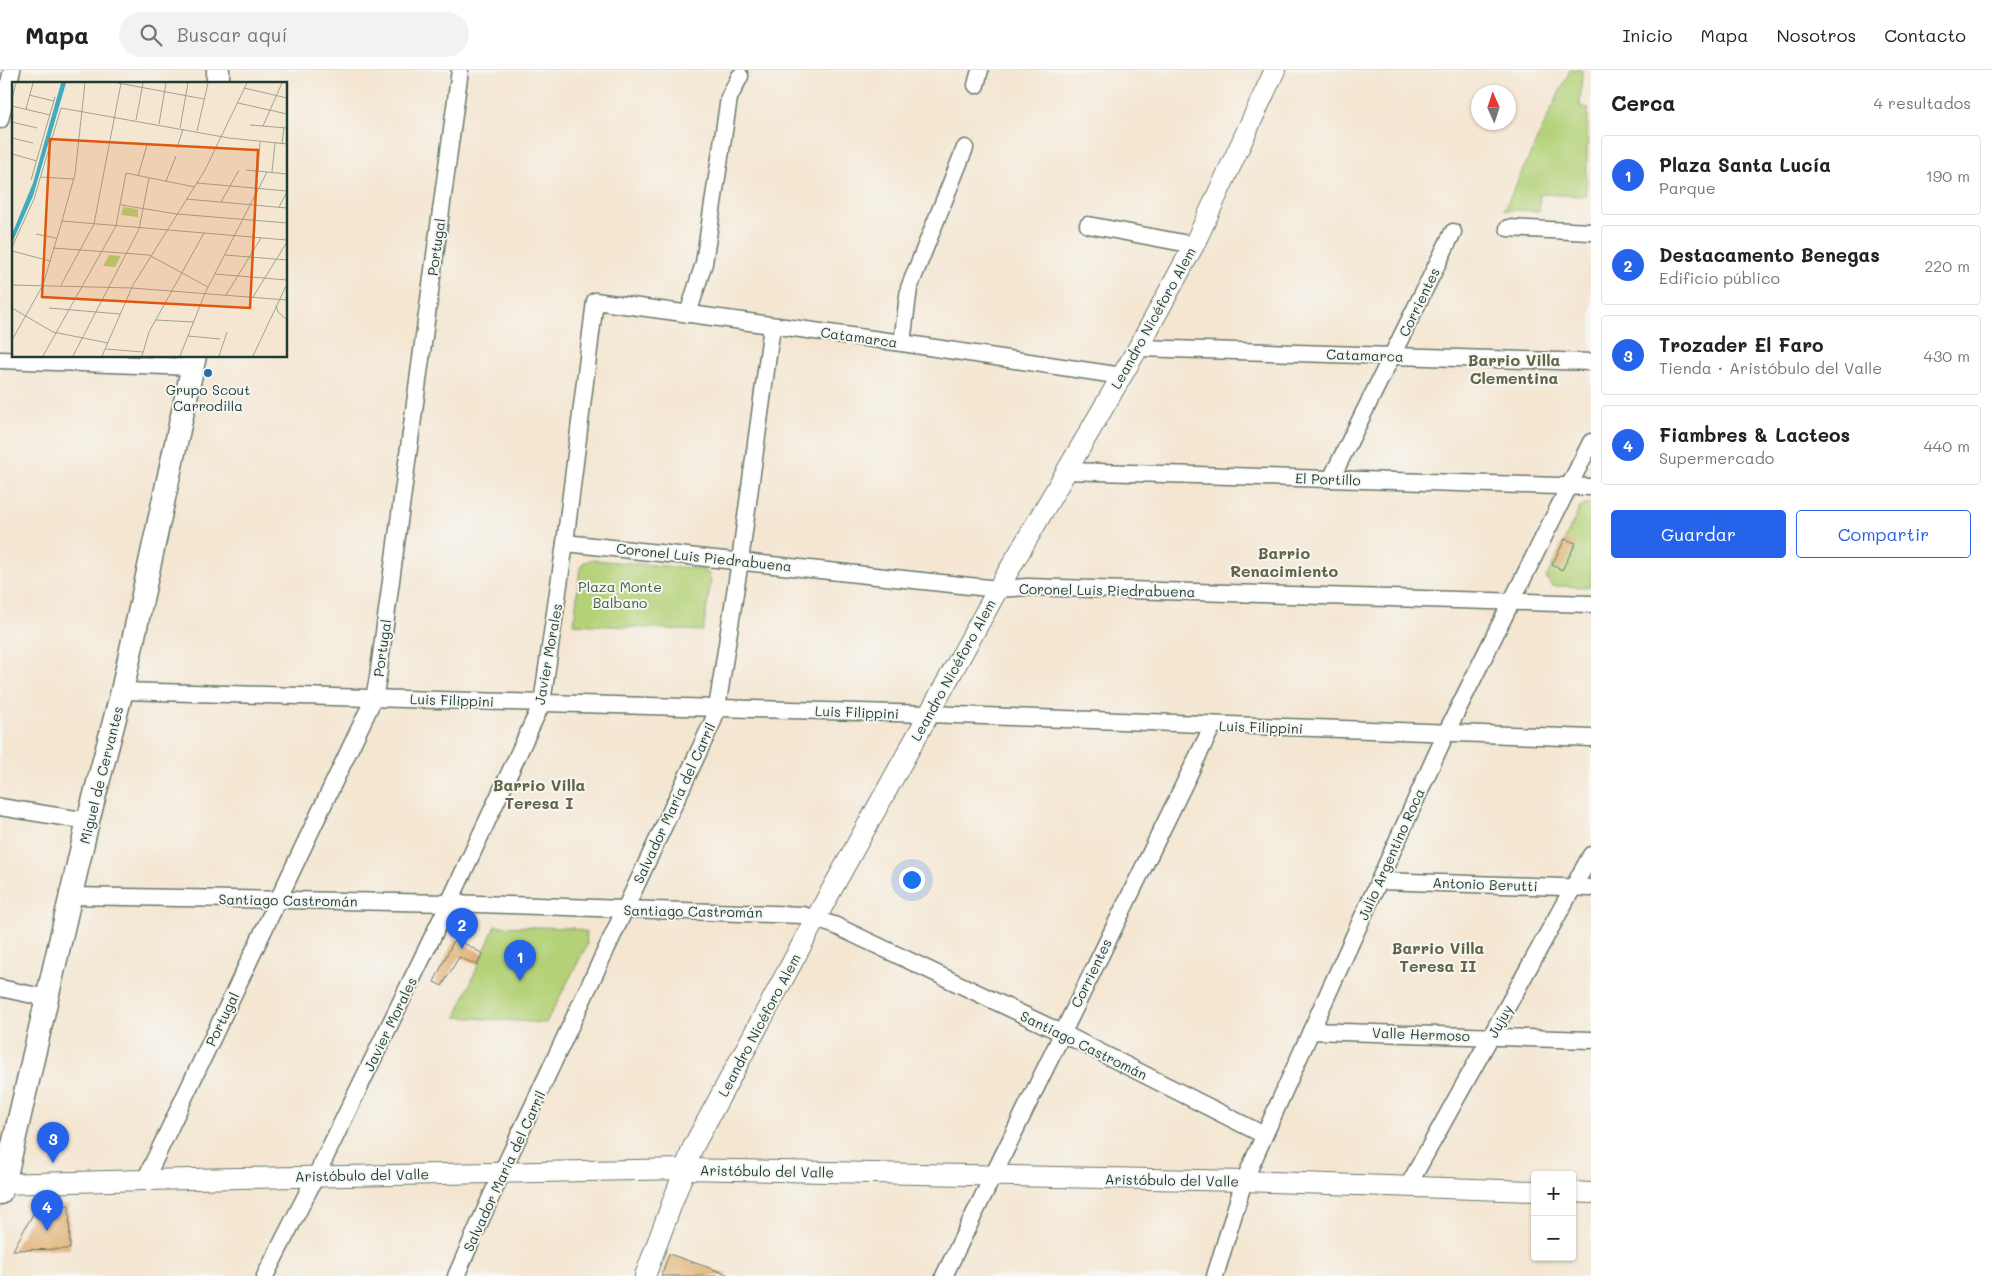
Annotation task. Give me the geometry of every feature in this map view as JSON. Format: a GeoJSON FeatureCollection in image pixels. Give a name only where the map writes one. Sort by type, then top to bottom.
{"type":"FeatureCollection","features":[{"type":"Feature","properties":{"kind":"main road","name":"Miguel de Cervantes"},"geometry":{"type":"LineString","coordinates":[[1,1187],[88,821],[122,691],[194,362]]}},
{"type":"Feature","properties":{"kind":"street"},"geometry":{"type":"LineString","coordinates":[[0,120],[12,70]]}},
{"type":"Feature","properties":{"kind":"street","name":"Portugal"},"geometry":{"type":"LineString","coordinates":[[145,1180],[374,698],[460,70]]}},
{"type":"Feature","properties":{"kind":"street","name":"Leandro Nicéforo Alem"},"geometry":{"type":"LineString","coordinates":[[645,1276],[693,1147],[816,918],[998,589],[1138,348],[1194,245],[1275,70]]}},
{"type":"Feature","properties":{"kind":"street"},"geometry":{"type":"LineString","coordinates":[[688,314],[704,263],[729,98],[740,76]]}},
{"type":"Feature","properties":{"kind":"street"},"geometry":{"type":"LineString","coordinates":[[902,343],[910,288],[965,148]]}},
{"type":"Feature","properties":{"kind":"street"},"geometry":{"type":"LineString","coordinates":[[1088,225],[1194,245]]}},
{"type":"Feature","properties":{"kind":"street"},"geometry":{"type":"LineString","coordinates":[[1508,228],[1591,232]]}},
{"type":"Feature","properties":{"kind":"street","name":"Corrientes"},"geometry":{"type":"LineString","coordinates":[[1331,479],[1453,232]]}},
{"type":"Feature","properties":{"kind":"street","name":"Catamarca"},"geometry":{"type":"LineString","coordinates":[[595,301],[902,343],[1122,376]]}},
{"type":"Feature","properties":{"kind":"street","name":"Javier Morales"},"geometry":{"type":"LineString","coordinates":[[265,1276],[449,903],[542,703],[565,543],[595,301]]}},
{"type":"Feature","properties":{"kind":"street","name":"Salvador María del Carril"},"geometry":{"type":"LineString","coordinates":[[456,1276],[502,1172],[706,737],[717,708],[740,561],[772,326]]}},
{"type":"Feature","properties":{"kind":"street","name":"Catamarca"},"geometry":{"type":"LineString","coordinates":[[1138,348],[1591,362]]}},
{"type":"Feature","properties":{"kind":"street"},"geometry":{"type":"LineString","coordinates":[[0,360],[194,362]]}},
{"type":"Feature","properties":{"kind":"street","name":"Julio Argentino Roca"},"geometry":{"type":"LineString","coordinates":[[1215,1276],[1244,1182],[1264,1135],[1446,733],[1591,442]]}},
{"type":"Feature","properties":{"kind":"street","name":"El Portillo"},"geometry":{"type":"LineString","coordinates":[[1066,471],[1591,487]]}},
{"type":"Feature","properties":{"kind":"street","name":"Coronel Luis Piedrabuena"},"geometry":{"type":"LineString","coordinates":[[565,543],[998,589],[1027,587],[1591,604]]}},
{"type":"Feature","properties":{"kind":"street","name":"Luis Filippini"},"geometry":{"type":"LineString","coordinates":[[122,691],[929,714],[1591,738]]}},
{"type":"Feature","properties":{"kind":"street","name":"Corrientes"},"geometry":{"type":"LineString","coordinates":[[944,1276],[1213,725]]}},
{"type":"Feature","properties":{"kind":"street"},"geometry":{"type":"LineString","coordinates":[[0,807],[88,821]]}},
{"type":"Feature","properties":{"kind":"street","name":"Jujuy"},"geometry":{"type":"LineString","coordinates":[[1408,1186],[1591,855]]}},
{"type":"Feature","properties":{"kind":"street","name":"Antonio Berutti"},"geometry":{"type":"LineString","coordinates":[[1379,881],[1591,888]]}},
{"type":"Feature","properties":{"kind":"street","name":"Santiago Castromán"},"geometry":{"type":"LineString","coordinates":[[71,896],[449,903],[789,913],[816,918],[1062,1033],[1264,1135]]}},
{"type":"Feature","properties":{"kind":"street"},"geometry":{"type":"LineString","coordinates":[[0,988],[47,998]]}},
{"type":"Feature","properties":{"kind":"street","name":"Valle Hermoso"},"geometry":{"type":"LineString","coordinates":[[1311,1031],[1591,1040]]}},
{"type":"Feature","properties":{"kind":"street","name":"Aristóbulo del Valle"},"geometry":{"type":"LineString","coordinates":[[1,1187],[145,1180],[684,1169],[1408,1186],[1531,1191]]}},
{"type":"Feature","properties":{"kind":"street"},"geometry":{"type":"LineString","coordinates":[[1576,1192],[1591,1193]]}},
{"type":"Feature","properties":{"kind":"green space"},"geometry":{"type":"Polygon","coordinates":[[[1570,70],[1582,70],[1580,108],[1588,108],[1586,196],[1540,194],[1539,211],[1504,210],[1570,70]]]}},
{"type":"Feature","properties":{"kind":"green space"},"geometry":{"type":"Polygon","coordinates":[[[1591,503],[1591,587],[1552,586],[1546,578],[1580,508],[1591,503]]]}},
{"type":"Feature","properties":{"kind":"green space","name":"Plaza Monte Balbano"},"geometry":{"type":"Polygon","coordinates":[[[593,560],[702,569],[709,574],[711,582],[703,631],[574,624],[580,568],[584,562],[593,560]]]}},
{"type":"Feature","properties":{"kind":"green space"},"geometry":{"type":"Polygon","coordinates":[[[495,926],[572,928],[586,932],[587,945],[546,1023],[456,1017],[495,926]]]}},
{"type":"Feature","properties":{"kind":"building"},"geometry":{"type":"Polygon","coordinates":[[[1565,539],[1576,543],[1562,570],[1552,565],[1565,539]]]}},
{"type":"Feature","properties":{"kind":"building"},"geometry":{"type":"Polygon","coordinates":[[[455,938],[483,954],[477,965],[459,957],[442,986],[434,982],[455,938]]]}},
{"type":"Feature","properties":{"kind":"building"},"geometry":{"type":"Polygon","coordinates":[[[42,1205],[69,1205],[70,1249],[13,1250],[34,1212],[42,1205]]]}},
{"type":"Feature","properties":{"kind":"building"},"geometry":{"type":"Polygon","coordinates":[[[669,1254],[727,1274],[726,1276],[661,1276],[669,1254]]]}},
{"type":"Feature","properties":{"kind":"place","name":"Grupo Scout Carrodilla"},"geometry":{"type":"Point","coordinates":[208,373]}},
{"type":"Feature","properties":{"kind":"place","name":"Destacamento Benegas"},"geometry":{"type":"Point","coordinates":[462,949]}},
{"type":"Feature","properties":{"kind":"place","name":"Plaza Santa Lucía"},"geometry":{"type":"Point","coordinates":[520,981]}},
{"type":"Feature","properties":{"kind":"place","name":"Trozader El Faro"},"geometry":{"type":"Point","coordinates":[53,1163]}},
{"type":"Feature","properties":{"kind":"place","name":"Fiambres & Lacteos"},"geometry":{"type":"Point","coordinates":[47,1231]}},
{"type":"Feature","properties":{"kind":"district","name":"Barrio Villa Clementina"},"geometry":{"type":"Point","coordinates":[1514,368]}},
{"type":"Feature","properties":{"kind":"district","name":"Barrio Renacimiento"},"geometry":{"type":"Point","coordinates":[1284,561]}},
{"type":"Feature","properties":{"kind":"district","name":"Barrio Villa Teresa I"},"geometry":{"type":"Point","coordinates":[539,793]}},
{"type":"Feature","properties":{"kind":"district","name":"Barrio Villa Teresa II"},"geometry":{"type":"Point","coordinates":[1438,956]}}]}
